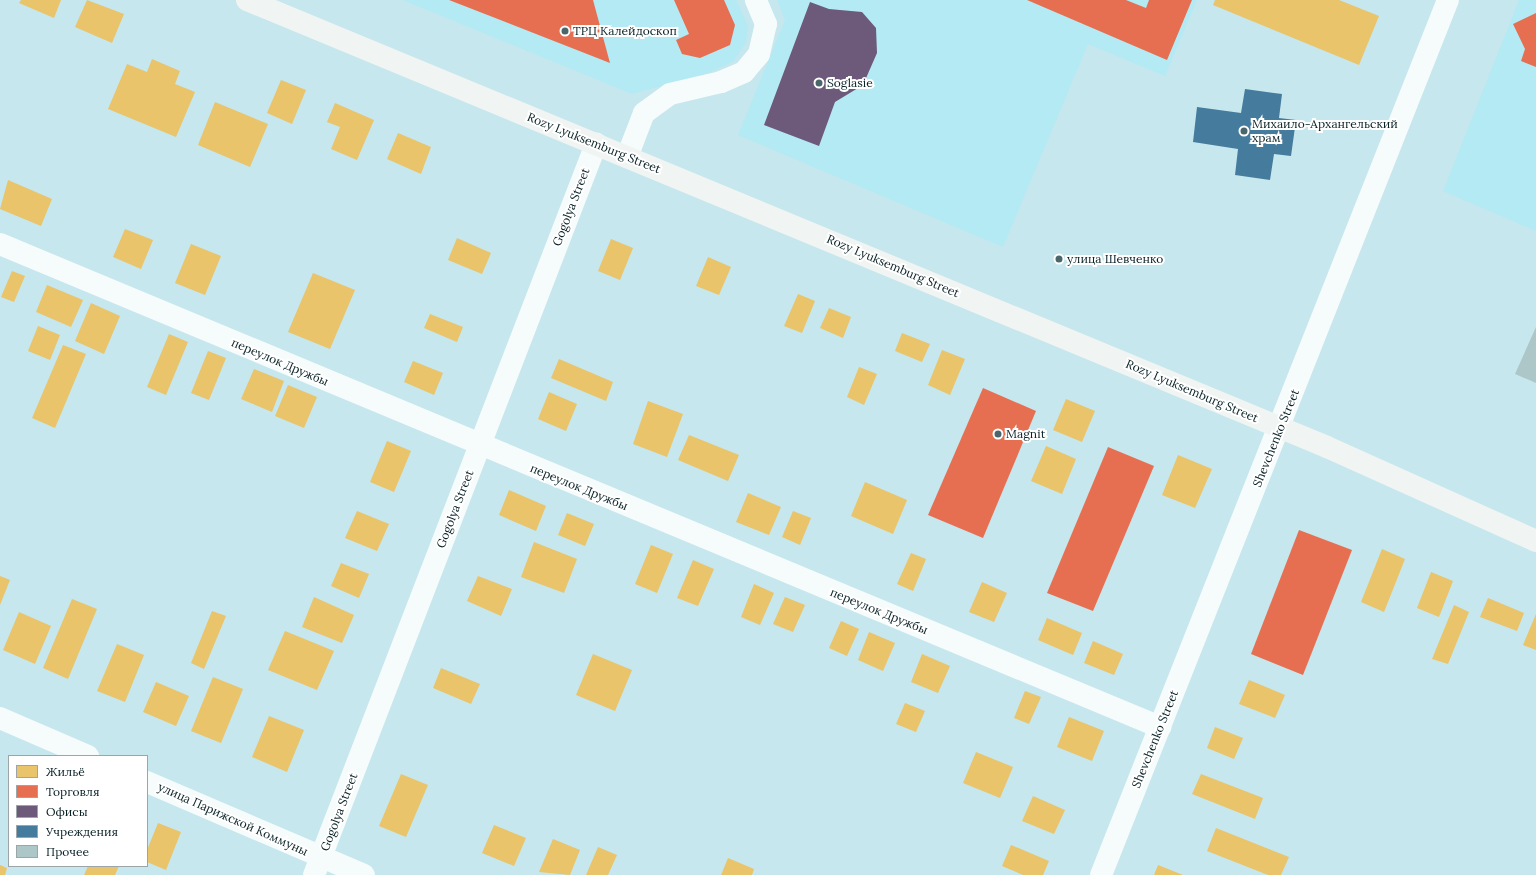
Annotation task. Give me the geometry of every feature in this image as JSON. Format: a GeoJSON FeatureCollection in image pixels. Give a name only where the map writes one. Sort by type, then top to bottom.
{"type":"FeatureCollection","features":[{"type":"Feature","properties":{"kind":"main road","name":"Rozy Lyuksemburg Street"},"geometry":{"type":"LineString","coordinates":[[247,0],[1280,428],[1536,542]]}},
{"type":"Feature","properties":{"kind":"street"},"geometry":{"type":"LineString","coordinates":[[627,157],[644,113],[670,94],[721,82],[744,72],[759,54],[766,24],[756,0]]}},
{"type":"Feature","properties":{"kind":"street","name":"Shevchenko Street"},"geometry":{"type":"LineString","coordinates":[[1101,875],[1280,428],[1448,0]]}},
{"type":"Feature","properties":{"kind":"street","name":"Gogolya Street"},"geometry":{"type":"LineString","coordinates":[[318,866],[596,144]]}},
{"type":"Feature","properties":{"kind":"street","name":"переулок Дружбы"},"geometry":{"type":"LineString","coordinates":[[0,244],[479,446],[1160,727]]}},
{"type":"Feature","properties":{"kind":"street"},"geometry":{"type":"LineString","coordinates":[[0,718],[86,755]]}},
{"type":"Feature","properties":{"kind":"street","name":"улица Парижской Коммуны"},"geometry":{"type":"LineString","coordinates":[[148,782],[318,866],[364,875]]}},
{"type":"Feature","properties":{"kind":"shaded area"},"geometry":{"type":"Polygon","coordinates":[[[403,0],[736,0],[748,25],[746,42],[734,61],[708,73],[632,94],[403,0]]]}},
{"type":"Feature","properties":{"kind":"shaded area"},"geometry":{"type":"Polygon","coordinates":[[[777,0],[1197,0],[1165,76],[1088,44],[1003,247],[738,135],[785,20],[777,0]]]}},
{"type":"Feature","properties":{"kind":"shaded area"},"geometry":{"type":"Polygon","coordinates":[[[1519,0],[1536,0],[1536,231],[1443,191],[1519,0]]]}},
{"type":"Feature","properties":{"kind":"building: Жильё"},"geometry":{"type":"Polygon","coordinates":[[[21,0],[61,0],[54,18],[19,3],[21,0]]]}},
{"type":"Feature","properties":{"kind":"building: Жильё"},"geometry":{"type":"Polygon","coordinates":[[[87,0],[124,14],[112,43],[75,27],[87,0]]]}},
{"type":"Feature","properties":{"kind":"building: Жильё"},"geometry":{"type":"Polygon","coordinates":[[[1215,0],[1339,0],[1379,16],[1359,65],[1213,5],[1215,0]]]}},
{"type":"Feature","properties":{"kind":"building: Жильё"},"geometry":{"type":"Polygon","coordinates":[[[152,59],[180,71],[175,84],[195,92],[176,137],[108,109],[127,64],[147,72],[152,59]]]}},
{"type":"Feature","properties":{"kind":"building: Жильё"},"geometry":{"type":"Polygon","coordinates":[[[281,80],[306,90],[292,124],[267,113],[281,80]]]}},
{"type":"Feature","properties":{"kind":"building: Жильё"},"geometry":{"type":"Polygon","coordinates":[[[215,102],[268,124],[250,167],[198,145],[215,102]]]}},
{"type":"Feature","properties":{"kind":"building: Жильё"},"geometry":{"type":"Polygon","coordinates":[[[335,103],[374,120],[357,160],[331,149],[340,127],[327,122],[335,103]]]}},
{"type":"Feature","properties":{"kind":"building: Жильё"},"geometry":{"type":"Polygon","coordinates":[[[398,133],[431,147],[421,174],[387,159],[398,133]]]}},
{"type":"Feature","properties":{"kind":"building: Жильё"},"geometry":{"type":"Polygon","coordinates":[[[8,180],[52,199],[41,226],[0,209],[8,180]]]}},
{"type":"Feature","properties":{"kind":"building: Жильё"},"geometry":{"type":"Polygon","coordinates":[[[125,229],[153,240],[141,269],[113,257],[125,229]]]}},
{"type":"Feature","properties":{"kind":"building: Жильё"},"geometry":{"type":"Polygon","coordinates":[[[457,238],[491,253],[482,274],[448,260],[457,238]]]}},
{"type":"Feature","properties":{"kind":"building: Жильё"},"geometry":{"type":"Polygon","coordinates":[[[611,239],[633,248],[620,280],[598,271],[611,239]]]}},
{"type":"Feature","properties":{"kind":"building: Жильё"},"geometry":{"type":"Polygon","coordinates":[[[191,244],[221,256],[205,295],[175,283],[191,244]]]}},
{"type":"Feature","properties":{"kind":"building: Жильё"},"geometry":{"type":"Polygon","coordinates":[[[708,257],[731,267],[719,295],[696,286],[708,257]]]}},
{"type":"Feature","properties":{"kind":"building: Жильё"},"geometry":{"type":"Polygon","coordinates":[[[12,271],[25,276],[14,302],[1,297],[12,271]]]}},
{"type":"Feature","properties":{"kind":"building: Жильё"},"geometry":{"type":"Polygon","coordinates":[[[313,273],[355,290],[330,349],[288,332],[313,273]]]}},
{"type":"Feature","properties":{"kind":"building: Жильё"},"geometry":{"type":"Polygon","coordinates":[[[47,285],[83,300],[71,327],[36,312],[47,285]]]}},
{"type":"Feature","properties":{"kind":"building: Жильё"},"geometry":{"type":"Polygon","coordinates":[[[798,294],[815,301],[802,333],[784,326],[798,294]]]}},
{"type":"Feature","properties":{"kind":"building: Жильё"},"geometry":{"type":"Polygon","coordinates":[[[91,303],[120,316],[104,354],[75,341],[91,303]]]}},
{"type":"Feature","properties":{"kind":"building: Жильё"},"geometry":{"type":"Polygon","coordinates":[[[829,308],[851,317],[843,338],[820,328],[829,308]]]}},
{"type":"Feature","properties":{"kind":"building: Жильё"},"geometry":{"type":"Polygon","coordinates":[[[430,314],[463,327],[457,342],[424,328],[430,314]]]}},
{"type":"Feature","properties":{"kind":"building: Жильё"},"geometry":{"type":"Polygon","coordinates":[[[38,326],[60,335],[50,360],[28,351],[38,326]]]}},
{"type":"Feature","properties":{"kind":"building: Жильё"},"geometry":{"type":"Polygon","coordinates":[[[902,333],[930,344],[922,362],[895,351],[902,333]]]}},
{"type":"Feature","properties":{"kind":"building: Жильё"},"geometry":{"type":"Polygon","coordinates":[[[169,334],[188,342],[166,395],[147,387],[169,334]]]}},
{"type":"Feature","properties":{"kind":"building: Жильё"},"geometry":{"type":"Polygon","coordinates":[[[63,345],[86,354],[55,428],[32,418],[63,345]]]}},
{"type":"Feature","properties":{"kind":"building: Жильё"},"geometry":{"type":"Polygon","coordinates":[[[942,350],[965,359],[950,395],[928,385],[942,350]]]}},
{"type":"Feature","properties":{"kind":"building: Жильё"},"geometry":{"type":"Polygon","coordinates":[[[208,351],[226,358],[209,400],[191,393],[208,351]]]}},
{"type":"Feature","properties":{"kind":"building: Жильё"},"geometry":{"type":"Polygon","coordinates":[[[559,359],[613,382],[606,401],[551,378],[559,359]]]}},
{"type":"Feature","properties":{"kind":"building: Жильё"},"geometry":{"type":"Polygon","coordinates":[[[413,361],[443,373],[434,395],[404,382],[413,361]]]}},
{"type":"Feature","properties":{"kind":"building: Жильё"},"geometry":{"type":"Polygon","coordinates":[[[859,367],[877,374],[864,405],[847,397],[859,367]]]}},
{"type":"Feature","properties":{"kind":"building: Жильё"},"geometry":{"type":"Polygon","coordinates":[[[254,369],[284,381],[272,412],[241,399],[254,369]]]}},
{"type":"Feature","properties":{"kind":"building: Жильё"},"geometry":{"type":"Polygon","coordinates":[[[288,385],[317,397],[304,428],[275,416],[288,385]]]}},
{"type":"Feature","properties":{"kind":"building: Жильё"},"geometry":{"type":"Polygon","coordinates":[[[549,392],[577,404],[566,431],[538,419],[549,392]]]}},
{"type":"Feature","properties":{"kind":"building: Жильё"},"geometry":{"type":"Polygon","coordinates":[[[1066,399],[1095,411],[1082,442],[1053,430],[1066,399]]]}},
{"type":"Feature","properties":{"kind":"building: Жильё"},"geometry":{"type":"Polygon","coordinates":[[[648,401],[683,414],[667,457],[633,444],[648,401]]]}},
{"type":"Feature","properties":{"kind":"building: Жильё"},"geometry":{"type":"Polygon","coordinates":[[[689,435],[739,455],[728,481],[678,460],[689,435]]]}},
{"type":"Feature","properties":{"kind":"building: Жильё"},"geometry":{"type":"Polygon","coordinates":[[[387,441],[411,451],[394,492],[370,482],[387,441]]]}},
{"type":"Feature","properties":{"kind":"building: Жильё"},"geometry":{"type":"Polygon","coordinates":[[[1046,446],[1076,459],[1062,494],[1031,481],[1046,446]]]}},
{"type":"Feature","properties":{"kind":"building: Жильё"},"geometry":{"type":"Polygon","coordinates":[[[1178,455],[1212,469],[1195,508],[1162,495],[1178,455]]]}},
{"type":"Feature","properties":{"kind":"building: Жильё"},"geometry":{"type":"Polygon","coordinates":[[[865,482],[907,500],[893,534],[851,516],[865,482]]]}},
{"type":"Feature","properties":{"kind":"building: Жильё"},"geometry":{"type":"Polygon","coordinates":[[[509,490],[546,506],[536,531],[499,515],[509,490]]]}},
{"type":"Feature","properties":{"kind":"building: Жильё"},"geometry":{"type":"Polygon","coordinates":[[[748,493],[781,507],[769,535],[736,522],[748,493]]]}},
{"type":"Feature","properties":{"kind":"building: Жильё"},"geometry":{"type":"Polygon","coordinates":[[[357,511],[389,524],[377,551],[345,538],[357,511]]]}},
{"type":"Feature","properties":{"kind":"building: Жильё"},"geometry":{"type":"Polygon","coordinates":[[[793,511],[811,518],[800,545],[782,537],[793,511]]]}},
{"type":"Feature","properties":{"kind":"building: Жильё"},"geometry":{"type":"Polygon","coordinates":[[[567,513],[594,524],[585,546],[558,535],[567,513]]]}},
{"type":"Feature","properties":{"kind":"building: Жильё"},"geometry":{"type":"Polygon","coordinates":[[[534,542],[577,559],[564,593],[521,577],[534,542]]]}},
{"type":"Feature","properties":{"kind":"building: Жильё"},"geometry":{"type":"Polygon","coordinates":[[[651,545],[673,554],[657,593],[635,584],[651,545]]]}},
{"type":"Feature","properties":{"kind":"building: Жильё"},"geometry":{"type":"Polygon","coordinates":[[[1382,549],[1405,559],[1384,612],[1361,602],[1382,549]]]}},
{"type":"Feature","properties":{"kind":"building: Жильё"},"geometry":{"type":"Polygon","coordinates":[[[911,553],[926,559],[913,591],[897,584],[911,553]]]}},
{"type":"Feature","properties":{"kind":"building: Жильё"},"geometry":{"type":"Polygon","coordinates":[[[693,560],[714,569],[698,606],[677,598],[693,560]]]}},
{"type":"Feature","properties":{"kind":"building: Жильё"},"geometry":{"type":"Polygon","coordinates":[[[341,563],[369,574],[359,598],[331,586],[341,563]]]}},
{"type":"Feature","properties":{"kind":"building: Жильё"},"geometry":{"type":"Polygon","coordinates":[[[1431,572],[1453,581],[1439,617],[1417,608],[1431,572]]]}},
{"type":"Feature","properties":{"kind":"building: Жильё"},"geometry":{"type":"Polygon","coordinates":[[[0,576],[10,580],[0,605],[0,576]]]}},
{"type":"Feature","properties":{"kind":"building: Жильё"},"geometry":{"type":"Polygon","coordinates":[[[478,576],[512,589],[501,616],[467,601],[478,576]]]}},
{"type":"Feature","properties":{"kind":"building: Жильё"},"geometry":{"type":"Polygon","coordinates":[[[982,582],[1007,593],[994,622],[969,612],[982,582]]]}},
{"type":"Feature","properties":{"kind":"building: Жильё"},"geometry":{"type":"Polygon","coordinates":[[[754,584],[774,593],[760,625],[741,617],[754,584]]]}},
{"type":"Feature","properties":{"kind":"building: Жильё"},"geometry":{"type":"Polygon","coordinates":[[[314,597],[354,615],[342,643],[302,627],[314,597]]]}},
{"type":"Feature","properties":{"kind":"building: Жильё"},"geometry":{"type":"Polygon","coordinates":[[[785,597],[805,605],[793,632],[773,624],[785,597]]]}},
{"type":"Feature","properties":{"kind":"building: Жильё"},"geometry":{"type":"Polygon","coordinates":[[[1488,598],[1524,613],[1517,631],[1480,617],[1488,598]]]}},
{"type":"Feature","properties":{"kind":"building: Жильё"},"geometry":{"type":"Polygon","coordinates":[[[72,599],[97,609],[68,679],[43,668],[72,599]]]}},
{"type":"Feature","properties":{"kind":"building: Жильё"},"geometry":{"type":"Polygon","coordinates":[[[1454,605],[1469,612],[1448,664],[1432,659],[1454,605]]]}},
{"type":"Feature","properties":{"kind":"building: Жильё"},"geometry":{"type":"Polygon","coordinates":[[[212,611],[226,616],[204,669],[191,663],[212,611]]]}},
{"type":"Feature","properties":{"kind":"building: Жильё"},"geometry":{"type":"Polygon","coordinates":[[[19,612],[51,626],[35,664],[3,650],[19,612]]]}},
{"type":"Feature","properties":{"kind":"building: Жильё"},"geometry":{"type":"Polygon","coordinates":[[[1536,614],[1536,650],[1523,645],[1536,614]]]}},
{"type":"Feature","properties":{"kind":"building: Жильё"},"geometry":{"type":"Polygon","coordinates":[[[1047,618],[1082,633],[1073,655],[1038,640],[1047,618]]]}},
{"type":"Feature","properties":{"kind":"building: Жильё"},"geometry":{"type":"Polygon","coordinates":[[[841,621],[859,629],[847,656],[829,648],[841,621]]]}},
{"type":"Feature","properties":{"kind":"building: Жильё"},"geometry":{"type":"Polygon","coordinates":[[[285,631],[334,651],[317,690],[268,670],[285,631]]]}},
{"type":"Feature","properties":{"kind":"building: Жильё"},"geometry":{"type":"Polygon","coordinates":[[[869,632],[895,643],[883,671],[858,660],[869,632]]]}},
{"type":"Feature","properties":{"kind":"building: Жильё"},"geometry":{"type":"Polygon","coordinates":[[[1093,641],[1123,654],[1114,675],[1084,663],[1093,641]]]}},
{"type":"Feature","properties":{"kind":"building: Жильё"},"geometry":{"type":"Polygon","coordinates":[[[117,644],[144,655],[125,702],[97,691],[117,644]]]}},
{"type":"Feature","properties":{"kind":"building: Жильё"},"geometry":{"type":"Polygon","coordinates":[[[593,654],[632,670],[615,711],[576,695],[593,654]]]}},
{"type":"Feature","properties":{"kind":"building: Жильё"},"geometry":{"type":"Polygon","coordinates":[[[922,654],[950,666],[938,693],[911,682],[922,654]]]}},
{"type":"Feature","properties":{"kind":"building: Жильё"},"geometry":{"type":"Polygon","coordinates":[[[441,668],[480,684],[471,704],[433,688],[441,668]]]}},
{"type":"Feature","properties":{"kind":"building: Жильё"},"geometry":{"type":"Polygon","coordinates":[[[213,677],[243,689],[221,743],[191,731],[213,677]]]}},
{"type":"Feature","properties":{"kind":"building: Жильё"},"geometry":{"type":"Polygon","coordinates":[[[1249,680],[1285,695],[1275,718],[1239,704],[1249,680]]]}},
{"type":"Feature","properties":{"kind":"building: Жильё"},"geometry":{"type":"Polygon","coordinates":[[[156,682],[189,696],[176,726],[143,712],[156,682]]]}},
{"type":"Feature","properties":{"kind":"building: Жильё"},"geometry":{"type":"Polygon","coordinates":[[[1025,691],[1041,697],[1029,724],[1014,718],[1025,691]]]}},
{"type":"Feature","properties":{"kind":"building: Жильё"},"geometry":{"type":"Polygon","coordinates":[[[905,703],[925,711],[916,732],[896,724],[905,703]]]}},
{"type":"Feature","properties":{"kind":"building: Жильё"},"geometry":{"type":"Polygon","coordinates":[[[269,716],[304,730],[287,772],[252,757],[269,716]]]}},
{"type":"Feature","properties":{"kind":"building: Жильё"},"geometry":{"type":"Polygon","coordinates":[[[1069,717],[1104,731],[1092,761],[1057,747],[1069,717]]]}},
{"type":"Feature","properties":{"kind":"building: Жильё"},"geometry":{"type":"Polygon","coordinates":[[[1215,727],[1243,738],[1234,759],[1207,748],[1215,727]]]}},
{"type":"Feature","properties":{"kind":"building: Жильё"},"geometry":{"type":"Polygon","coordinates":[[[976,752],[1013,767],[1000,798],[963,783],[976,752]]]}},
{"type":"Feature","properties":{"kind":"building: Жильё"},"geometry":{"type":"Polygon","coordinates":[[[401,774],[428,785],[406,837],[379,826],[401,774]]]}},
{"type":"Feature","properties":{"kind":"building: Жильё"},"geometry":{"type":"Polygon","coordinates":[[[1201,774],[1263,798],[1255,819],[1192,794],[1201,774]]]}},
{"type":"Feature","properties":{"kind":"building: Жильё"},"geometry":{"type":"Polygon","coordinates":[[[1033,796],[1065,810],[1054,834],[1022,821],[1033,796]]]}},
{"type":"Feature","properties":{"kind":"building: Жильё"},"geometry":{"type":"Polygon","coordinates":[[[158,823],[181,832],[166,870],[148,862],[148,848],[158,823]]]}},
{"type":"Feature","properties":{"kind":"building: Жильё"},"geometry":{"type":"Polygon","coordinates":[[[494,825],[526,838],[514,866],[482,853],[494,825]]]}},
{"type":"Feature","properties":{"kind":"building: Жильё"},"geometry":{"type":"Polygon","coordinates":[[[1216,828],[1289,857],[1281,875],[1268,875],[1207,851],[1216,828]]]}},
{"type":"Feature","properties":{"kind":"building: Жильё"},"geometry":{"type":"Polygon","coordinates":[[[553,839],[580,850],[570,875],[539,872],[553,839]]]}},
{"type":"Feature","properties":{"kind":"building: Жильё"},"geometry":{"type":"Polygon","coordinates":[[[1011,845],[1049,861],[1043,875],[1023,875],[1002,866],[1011,845]]]}},
{"type":"Feature","properties":{"kind":"building: Жильё"},"geometry":{"type":"Polygon","coordinates":[[[598,847],[617,855],[608,875],[586,875],[598,847]]]}},
{"type":"Feature","properties":{"kind":"building: Жильё"},"geometry":{"type":"Polygon","coordinates":[[[728,858],[754,869],[752,875],[721,875],[728,858]]]}},
{"type":"Feature","properties":{"kind":"building: Жильё"},"geometry":{"type":"Polygon","coordinates":[[[0,865],[7,868],[5,875],[0,875],[0,865]]]}},
{"type":"Feature","properties":{"kind":"building: Жильё"},"geometry":{"type":"Polygon","coordinates":[[[1158,865],[1183,875],[1154,875],[1158,865]]]}},
{"type":"Feature","properties":{"kind":"building: Жильё"},"geometry":{"type":"Polygon","coordinates":[[[88,867],[119,867],[115,875],[84,875],[88,867]]]}},
{"type":"Feature","properties":{"kind":"building: Торговля","name":"ТРЦ Калейдоскоп"},"geometry":{"type":"Polygon","coordinates":[[[449,0],[593,0],[610,63],[449,0]]]}},
{"type":"Feature","properties":{"kind":"building: Торговля"},"geometry":{"type":"Polygon","coordinates":[[[674,0],[724,0],[735,25],[730,45],[700,58],[682,54],[676,40],[689,34],[674,0]]]}},
{"type":"Feature","properties":{"kind":"building: Торговля"},"geometry":{"type":"Polygon","coordinates":[[[1027,0],[1126,0],[1146,8],[1149,0],[1192,0],[1167,60],[1027,0]]]}},
{"type":"Feature","properties":{"kind":"building: Торговля"},"geometry":{"type":"Polygon","coordinates":[[[1536,13],[1536,67],[1521,61],[1525,49],[1513,24],[1536,13]]]}},
{"type":"Feature","properties":{"kind":"building: Торговля"},"geometry":{"type":"Polygon","coordinates":[[[983,388],[1036,411],[983,538],[928,515],[983,388]]]}},
{"type":"Feature","properties":{"kind":"building: Торговля"},"geometry":{"type":"Polygon","coordinates":[[[1108,447],[1154,466],[1093,611],[1047,593],[1108,447]]]}},
{"type":"Feature","properties":{"kind":"building: Торговля"},"geometry":{"type":"Polygon","coordinates":[[[1299,530],[1352,550],[1303,675],[1251,654],[1299,530]]]}},
{"type":"Feature","properties":{"kind":"building: Офисы"},"geometry":{"type":"Polygon","coordinates":[[[810,2],[829,9],[862,12],[876,28],[877,53],[863,85],[835,102],[819,146],[764,125],[810,2]]]}},
{"type":"Feature","properties":{"kind":"building: Учреждения","name":"Михаило-Архангельский храм"},"geometry":{"type":"Polygon","coordinates":[[[1245,89],[1282,94],[1279,118],[1296,120],[1291,156],[1274,154],[1270,180],[1235,175],[1238,149],[1193,142],[1197,107],[1241,113],[1245,89]]]}},
{"type":"Feature","properties":{"kind":"building: Прочее"},"geometry":{"type":"Polygon","coordinates":[[[1536,327],[1536,383],[1515,374],[1536,327]]]}},
{"type":"Feature","properties":{"kind":"place","name":"ТРЦ Калейдоскоп"},"geometry":{"type":"Point","coordinates":[565,31]}},
{"type":"Feature","properties":{"kind":"place","name":"Soglasie"},"geometry":{"type":"Point","coordinates":[819,83]}},
{"type":"Feature","properties":{"kind":"place","name":"Михаило-Архангельский храм"},"geometry":{"type":"Point","coordinates":[1244,131]}},
{"type":"Feature","properties":{"kind":"place","name":"улица Шевченко"},"geometry":{"type":"Point","coordinates":[1059,259]}},
{"type":"Feature","properties":{"kind":"place","name":"Magnit"},"geometry":{"type":"Point","coordinates":[998,434]}}]}
